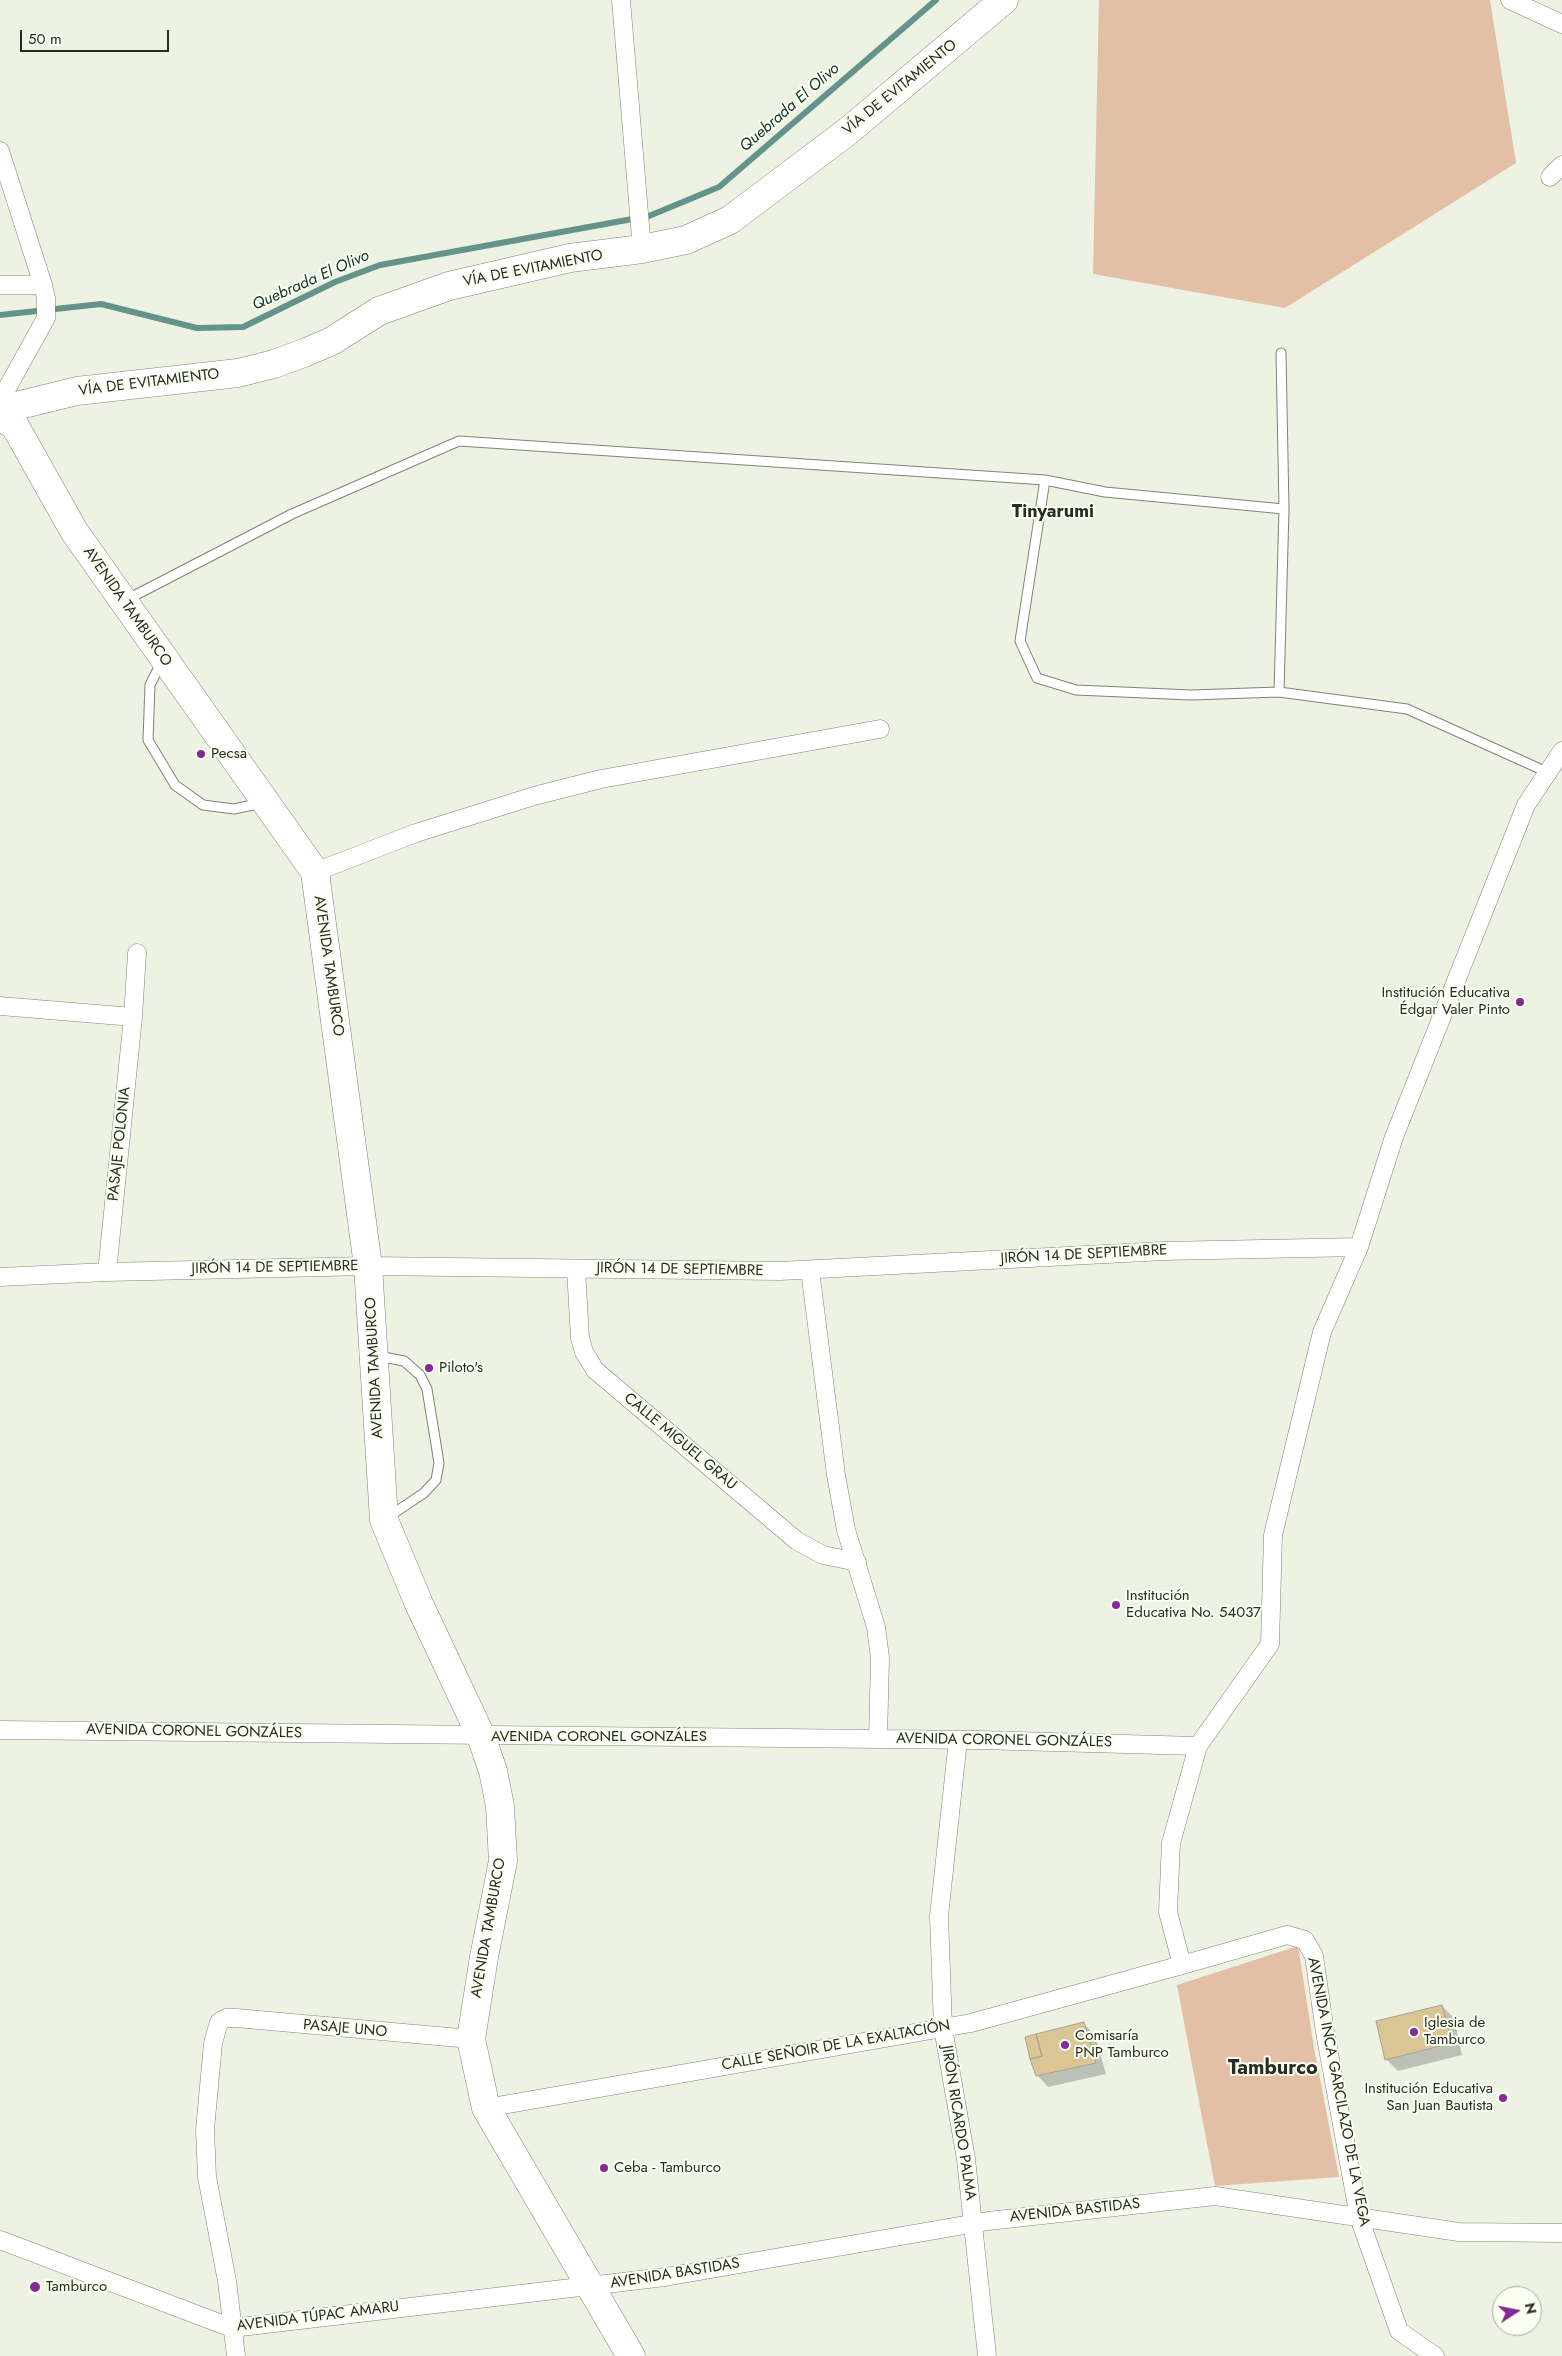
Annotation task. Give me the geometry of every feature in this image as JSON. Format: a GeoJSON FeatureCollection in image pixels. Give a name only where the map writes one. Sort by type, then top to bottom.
{"type":"FeatureCollection","features":[{"type":"Feature","properties":{"kind":"main road","name":"VÍA DE EVITAMIENTO"},"geometry":{"type":"LineString","coordinates":[[0,410],[77,391],[200,378],[256,368],[281,361],[332,341],[379,311],[427,293],[570,258],[642,249],[686,240],[730,220],[846,132],[1004,0]]}},
{"type":"Feature","properties":{"kind":"main road","name":"AVENIDA TAMBURCO"},"geometry":{"type":"LineString","coordinates":[[0,416],[15,426],[74,532],[315,872],[368,1266],[384,1520],[419,1604],[482,1736],[493,1771],[500,1806],[503,1861],[484,1956],[471,2039],[486,2108],[631,2356]]}},
{"type":"Feature","properties":{"kind":"street"},"geometry":{"type":"LineString","coordinates":[[621,0],[642,249]]}},
{"type":"Feature","properties":{"kind":"street"},"geometry":{"type":"LineString","coordinates":[[1510,0],[1562,24]]}},
{"type":"Feature","properties":{"kind":"street"},"geometry":{"type":"LineString","coordinates":[[0,152],[44,292],[46,318],[0,401]]}},
{"type":"Feature","properties":{"kind":"street"},"geometry":{"type":"LineString","coordinates":[[0,285],[44,292]]}},
{"type":"Feature","properties":{"kind":"street"},"geometry":{"type":"LineString","coordinates":[[315,872],[416,833],[534,796],[601,779],[880,729]]}},
{"type":"Feature","properties":{"kind":"street"},"geometry":{"type":"LineString","coordinates":[[1182,1965],[1168,1912],[1171,1843],[1198,1746],[1270,1644],[1273,1535],[1322,1332],[1359,1247],[1394,1137],[1526,805],[1562,751]]}},
{"type":"Feature","properties":{"kind":"street","name":"PASAJE POLONIA"},"geometry":{"type":"LineString","coordinates":[[107,1272],[133,1016],[137,953]]}},
{"type":"Feature","properties":{"kind":"street"},"geometry":{"type":"LineString","coordinates":[[0,1006],[133,1016]]}},
{"type":"Feature","properties":{"kind":"street","name":"JIRÓN 14 DE SEPTIEMBRE"},"geometry":{"type":"LineString","coordinates":[[0,1277],[107,1272],[368,1266],[780,1272],[1164,1251],[1359,1247]]}},
{"type":"Feature","properties":{"kind":"street","name":"CALLE MIGUEL GRAU"},"geometry":{"type":"LineString","coordinates":[[576,1269],[580,1338],[584,1352],[595,1370],[797,1541],[823,1555],[857,1562]]}},
{"type":"Feature","properties":{"kind":"street"},"geometry":{"type":"LineString","coordinates":[[810,1270],[836,1475],[846,1530],[876,1627],[880,1658],[878,1739]]}},
{"type":"Feature","properties":{"kind":"street","name":"AVENIDA CORONEL GONZÁLES"},"geometry":{"type":"LineString","coordinates":[[0,1730],[958,1740],[1198,1746]]}},
{"type":"Feature","properties":{"kind":"street","name":"JIRÓN RICARDO PALMA"},"geometry":{"type":"LineString","coordinates":[[958,1740],[939,1916],[943,2028],[966,2159],[987,2356]]}},
{"type":"Feature","properties":{"kind":"street","name":"AVENIDA INCA GARCILAZO DE LA VEGA"},"geometry":{"type":"LineString","coordinates":[[1182,1965],[1287,1935],[1305,1940],[1314,1956],[1325,2032],[1359,2217],[1400,2331],[1435,2356]]}},
{"type":"Feature","properties":{"kind":"street","name":"CALLE SEÑOIR DE LA EXALTACIÓN"},"geometry":{"type":"LineString","coordinates":[[486,2108],[971,2023],[1182,1965]]}},
{"type":"Feature","properties":{"kind":"street","name":"PASAJE UNO"},"geometry":{"type":"LineString","coordinates":[[232,2328],[227,2281],[207,2177],[205,2130],[213,2043],[219,2022],[226,2018],[236,2018],[471,2039]]}},
{"type":"Feature","properties":{"kind":"street","name":"AVENIDA BASTIDAS"},"geometry":{"type":"LineString","coordinates":[[591,2287],[674,2276],[974,2223],[1215,2196],[1459,2232],[1562,2233]]}},
{"type":"Feature","properties":{"kind":"street","name":"AVENIDA TÚPAC AMARU"},"geometry":{"type":"LineString","coordinates":[[0,2240],[232,2328],[591,2287]]}},
{"type":"Feature","properties":{"kind":"street"},"geometry":{"type":"LineString","coordinates":[[232,2328],[236,2356]]}},
{"type":"Feature","properties":{"kind":"lane"},"geometry":{"type":"LineString","coordinates":[[1280,692],[1284,509],[1282,353]]}},
{"type":"Feature","properties":{"kind":"lane"},"geometry":{"type":"LineString","coordinates":[[123,602],[292,514],[459,442],[1046,480],[1105,492],[1284,509]]}},
{"type":"Feature","properties":{"kind":"lane"},"geometry":{"type":"LineString","coordinates":[[1046,480],[1020,641],[1037,678],[1076,690],[1190,695],[1280,692],[1407,708],[1547,772]]}},
{"type":"Feature","properties":{"kind":"lane"},"geometry":{"type":"LineString","coordinates":[[164,658],[150,685],[148,740],[175,784],[203,805],[234,809],[266,802]]}},
{"type":"Feature","properties":{"kind":"lane"},"geometry":{"type":"LineString","coordinates":[[374,1356],[404,1361],[420,1375],[427,1389],[439,1464],[436,1480],[424,1493],[384,1520]]}},
{"type":"Feature","properties":{"kind":"shaded area"},"geometry":{"type":"Polygon","coordinates":[[[1099,0],[1490,0],[1516,163],[1285,308],[1093,274],[1099,0]]]}},
{"type":"Feature","properties":{"kind":"shaded area"},"geometry":{"type":"Polygon","coordinates":[[[1298,1946],[1314,2048],[1339,2177],[1215,2186],[1177,1985],[1298,1946]]]}},
{"type":"Feature","properties":{"kind":"building","name":"Iglesia de Tamburco"},"geometry":{"type":"Polygon","coordinates":[[[1442,2005],[1452,2043],[1385,2060],[1376,2021],[1442,2005]]]}},
{"type":"Feature","properties":{"kind":"building","name":"Comisaría PNP Tamburco"},"geometry":{"type":"Polygon","coordinates":[[[1084,2022],[1096,2063],[1036,2076],[1030,2059],[1042,2056],[1036,2034],[1084,2022]]]}},
{"type":"Feature","properties":{"kind":"building"},"geometry":{"type":"Polygon","coordinates":[[[1036,2034],[1042,2056],[1030,2059],[1025,2037],[1036,2034]]]}},
{"type":"Feature","properties":{"kind":"waterway","name":"Quebrada El Olivo"},"geometry":{"type":"LineString","coordinates":[[0,315],[101,304],[197,328],[243,327],[335,282],[380,265],[649,216],[719,187],[936,0]]}},
{"type":"Feature","properties":{"kind":"place","name":"Pecsa"},"geometry":{"type":"Point","coordinates":[201,754]}},
{"type":"Feature","properties":{"kind":"place","name":"Institución Educativa Édgar Valer Pinto"},"geometry":{"type":"Point","coordinates":[1520,1002]}},
{"type":"Feature","properties":{"kind":"place","name":"Piloto's"},"geometry":{"type":"Point","coordinates":[429,1368]}},
{"type":"Feature","properties":{"kind":"place","name":"Institución Educativa No. 54037"},"geometry":{"type":"Point","coordinates":[1116,1605]}},
{"type":"Feature","properties":{"kind":"place","name":"Iglesia de Tamburco"},"geometry":{"type":"Point","coordinates":[1414,2032]}},
{"type":"Feature","properties":{"kind":"place","name":"Comisaría PNP Tamburco"},"geometry":{"type":"Point","coordinates":[1065,2045]}},
{"type":"Feature","properties":{"kind":"place","name":"Institución Educativa San Juan Bautista"},"geometry":{"type":"Point","coordinates":[1503,2098]}},
{"type":"Feature","properties":{"kind":"place","name":"Ceba - Tamburco"},"geometry":{"type":"Point","coordinates":[604,2168]}},
{"type":"Feature","properties":{"kind":"place","name":"Tamburco"},"geometry":{"type":"Point","coordinates":[35,2287]}},
{"type":"Feature","properties":{"kind":"district","name":"Tinyarumi"},"geometry":{"type":"Point","coordinates":[1053,513]}},
{"type":"Feature","properties":{"kind":"district","name":"Tamburco"},"geometry":{"type":"Point","coordinates":[1273,2069]}}]}
